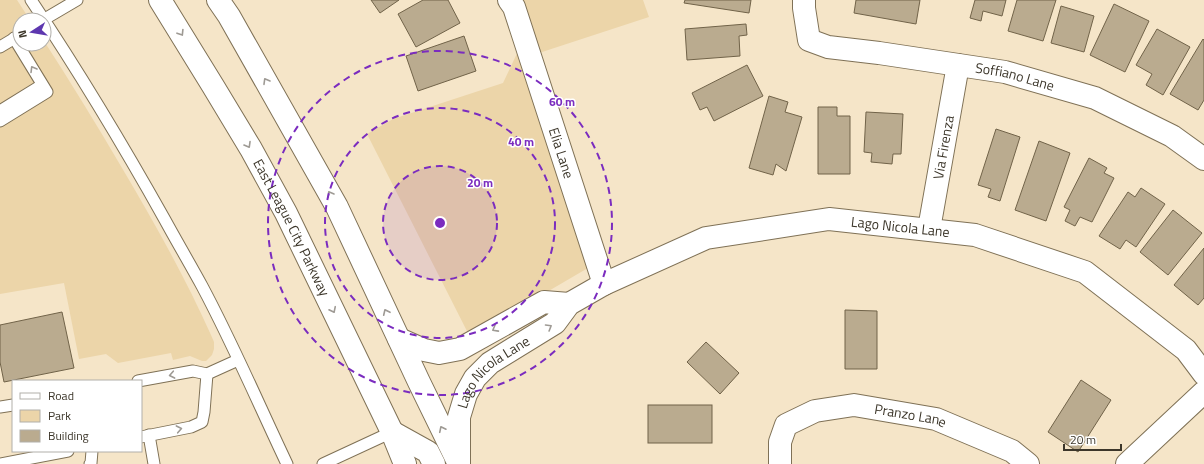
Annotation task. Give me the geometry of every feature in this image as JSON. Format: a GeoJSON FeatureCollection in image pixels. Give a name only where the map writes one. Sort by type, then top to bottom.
{"type":"FeatureCollection","features":[{"type":"Feature","properties":{"kind":"street","name":"East League City Parkway"},"geometry":{"type":"LineString","coordinates":[[160,0],[251,149],[286,213],[392,432],[405,464]]}},
{"type":"Feature","properties":{"kind":"street"},"geometry":{"type":"LineString","coordinates":[[218,0],[229,16],[337,207],[459,464]]}},
{"type":"Feature","properties":{"kind":"street","name":"Elia Lane"},"geometry":{"type":"LineString","coordinates":[[509,0],[514,7],[604,284]]}},
{"type":"Feature","properties":{"kind":"street","name":"Soffiano Lane"},"geometry":{"type":"LineString","coordinates":[[804,0],[809,40],[828,47],[879,52],[1005,72],[1095,98],[1172,136],[1204,159]]}},
{"type":"Feature","properties":{"kind":"street","name":"Via Firenza"},"geometry":{"type":"LineString","coordinates":[[928,229],[958,65]]}},
{"type":"Feature","properties":{"kind":"street","name":"Lago Nicola Lane"},"geometry":{"type":"LineString","coordinates":[[459,464],[460,417],[466,394],[475,378],[490,363],[555,323],[569,304],[604,284],[706,238],[828,218],[975,235],[1085,272],[1186,350],[1204,374]]}},
{"type":"Feature","properties":{"kind":"street","name":"Lago Nicola Lane"},"geometry":{"type":"LineString","coordinates":[[399,339],[424,350],[439,353],[460,349],[544,302],[569,304]]}},
{"type":"Feature","properties":{"kind":"street"},"geometry":{"type":"LineString","coordinates":[[1127,464],[1204,392]]}},
{"type":"Feature","properties":{"kind":"street","name":"Pranzo Lane"},"geometry":{"type":"LineString","coordinates":[[780,464],[780,442],[786,424],[815,411],[854,405],[936,419],[1012,451],[1028,464]]}},
{"type":"Feature","properties":{"kind":"street"},"geometry":{"type":"LineString","coordinates":[[392,432],[428,452],[434,464]]}},
{"type":"Feature","properties":{"kind":"lane"},"geometry":{"type":"LineString","coordinates":[[31,0],[38,12]]}},
{"type":"Feature","properties":{"kind":"lane"},"geometry":{"type":"LineString","coordinates":[[52,15],[77,0]]}},
{"type":"Feature","properties":{"kind":"lane"},"geometry":{"type":"LineString","coordinates":[[52,33],[70,59],[142,179],[202,286],[287,464]]}},
{"type":"Feature","properties":{"kind":"lane"},"geometry":{"type":"LineString","coordinates":[[0,47],[12,40]]}},
{"type":"Feature","properties":{"kind":"lane"},"geometry":{"type":"LineString","coordinates":[[0,120],[47,92],[25,52]]}},
{"type":"Feature","properties":{"kind":"lane"},"geometry":{"type":"LineString","coordinates":[[0,111],[42,85]]}},
{"type":"Feature","properties":{"kind":"lane"},"geometry":{"type":"LineString","coordinates":[[142,380],[194,371],[206,374],[238,360]]}},
{"type":"Feature","properties":{"kind":"lane"},"geometry":{"type":"LineString","coordinates":[[154,464],[145,436],[190,427],[202,422],[206,374]]}},
{"type":"Feature","properties":{"kind":"lane"},"geometry":{"type":"LineString","coordinates":[[0,407],[12,405]]}},
{"type":"Feature","properties":{"kind":"lane"},"geometry":{"type":"LineString","coordinates":[[323,464],[392,432]]}},
{"type":"Feature","properties":{"kind":"lane"},"geometry":{"type":"LineString","coordinates":[[1,464],[63,452]]}},
{"type":"Feature","properties":{"kind":"lane"},"geometry":{"type":"LineString","coordinates":[[90,464],[92,452]]}},
{"type":"Feature","properties":{"kind":"green space"},"geometry":{"type":"Polygon","coordinates":[[[0,0],[17,0],[25,12],[12,12],[12,52],[51,52],[93,120],[169,250],[201,313],[214,342],[214,349],[212,355],[206,361],[190,356],[173,360],[171,353],[118,363],[106,354],[79,359],[64,283],[0,294],[0,0]]]}},
{"type":"Feature","properties":{"kind":"green space"},"geometry":{"type":"Polygon","coordinates":[[[516,0],[643,0],[649,17],[536,54],[605,258],[470,337],[367,134],[393,119],[503,83],[528,30],[516,0]]]}},
{"type":"Feature","properties":{"kind":"building"},"geometry":{"type":"Polygon","coordinates":[[[371,0],[399,0],[380,13],[371,0]]]}},
{"type":"Feature","properties":{"kind":"building"},"geometry":{"type":"Polygon","coordinates":[[[423,0],[448,0],[460,23],[416,47],[398,14],[423,0]]]}},
{"type":"Feature","properties":{"kind":"building"},"geometry":{"type":"Polygon","coordinates":[[[685,0],[751,0],[749,13],[684,3],[685,0]]]}},
{"type":"Feature","properties":{"kind":"building"},"geometry":{"type":"Polygon","coordinates":[[[856,0],[920,0],[916,24],[854,13],[856,0]]]}},
{"type":"Feature","properties":{"kind":"building"},"geometry":{"type":"Polygon","coordinates":[[[975,0],[1006,0],[1002,16],[983,11],[981,21],[970,18],[975,0]]]}},
{"type":"Feature","properties":{"kind":"building"},"geometry":{"type":"Polygon","coordinates":[[[1017,0],[1056,0],[1043,41],[1008,31],[1017,0]]]}},
{"type":"Feature","properties":{"kind":"building"},"geometry":{"type":"Polygon","coordinates":[[[1114,4],[1149,21],[1125,72],[1090,55],[1114,4]]]}},
{"type":"Feature","properties":{"kind":"building"},"geometry":{"type":"Polygon","coordinates":[[[1061,6],[1094,16],[1084,52],[1051,43],[1061,6]]]}},
{"type":"Feature","properties":{"kind":"building"},"geometry":{"type":"Polygon","coordinates":[[[746,24],[747,35],[739,36],[740,56],[687,60],[685,29],[746,24]]]}},
{"type":"Feature","properties":{"kind":"building"},"geometry":{"type":"Polygon","coordinates":[[[1157,29],[1190,47],[1163,95],[1146,85],[1152,74],[1136,65],[1157,29]]]}},
{"type":"Feature","properties":{"kind":"building"},"geometry":{"type":"Polygon","coordinates":[[[464,36],[476,71],[418,91],[406,56],[464,36]]]}},
{"type":"Feature","properties":{"kind":"building"},"geometry":{"type":"Polygon","coordinates":[[[1203,39],[1204,100],[1198,110],[1170,94],[1203,39]]]}},
{"type":"Feature","properties":{"kind":"building"},"geometry":{"type":"Polygon","coordinates":[[[747,65],[763,96],[714,121],[707,107],[700,110],[692,93],[747,65]]]}},
{"type":"Feature","properties":{"kind":"building"},"geometry":{"type":"Polygon","coordinates":[[[769,96],[788,102],[785,112],[802,117],[786,171],[776,164],[773,175],[749,168],[769,96]]]}},
{"type":"Feature","properties":{"kind":"building"},"geometry":{"type":"Polygon","coordinates":[[[818,107],[837,107],[837,116],[850,116],[850,174],[818,174],[818,107]]]}},
{"type":"Feature","properties":{"kind":"building"},"geometry":{"type":"Polygon","coordinates":[[[866,112],[903,114],[901,154],[893,154],[892,164],[871,162],[872,153],[864,152],[866,112]]]}},
{"type":"Feature","properties":{"kind":"building"},"geometry":{"type":"Polygon","coordinates":[[[996,129],[1020,137],[1000,201],[988,197],[991,189],[978,185],[996,129]]]}},
{"type":"Feature","properties":{"kind":"building"},"geometry":{"type":"Polygon","coordinates":[[[1039,141],[1070,153],[1046,221],[1015,210],[1039,141]]]}},
{"type":"Feature","properties":{"kind":"building"},"geometry":{"type":"Polygon","coordinates":[[[1089,158],[1107,168],[1104,173],[1114,178],[1092,222],[1080,217],[1075,226],[1065,221],[1070,210],[1064,207],[1089,158]]]}},
{"type":"Feature","properties":{"kind":"building"},"geometry":{"type":"Polygon","coordinates":[[[1141,188],[1165,204],[1136,247],[1126,240],[1120,249],[1099,236],[1128,192],[1135,197],[1141,188]]]}},
{"type":"Feature","properties":{"kind":"building"},"geometry":{"type":"Polygon","coordinates":[[[1173,210],[1202,233],[1168,275],[1140,252],[1173,210]]]}},
{"type":"Feature","properties":{"kind":"building"},"geometry":{"type":"Polygon","coordinates":[[[1204,248],[1204,298],[1198,305],[1174,285],[1204,248]]]}},
{"type":"Feature","properties":{"kind":"building"},"geometry":{"type":"Polygon","coordinates":[[[845,310],[877,311],[877,369],[845,369],[845,310]]]}},
{"type":"Feature","properties":{"kind":"building"},"geometry":{"type":"Polygon","coordinates":[[[62,312],[74,368],[4,382],[0,362],[0,325],[62,312]]]}},
{"type":"Feature","properties":{"kind":"building"},"geometry":{"type":"Polygon","coordinates":[[[706,342],[739,373],[720,394],[687,362],[706,342]]]}},
{"type":"Feature","properties":{"kind":"building"},"geometry":{"type":"Polygon","coordinates":[[[1081,380],[1111,400],[1078,452],[1048,432],[1081,380]]]}},
{"type":"Feature","properties":{"kind":"building"},"geometry":{"type":"Polygon","coordinates":[[[648,405],[712,405],[712,443],[648,443],[648,405]]]}}]}
